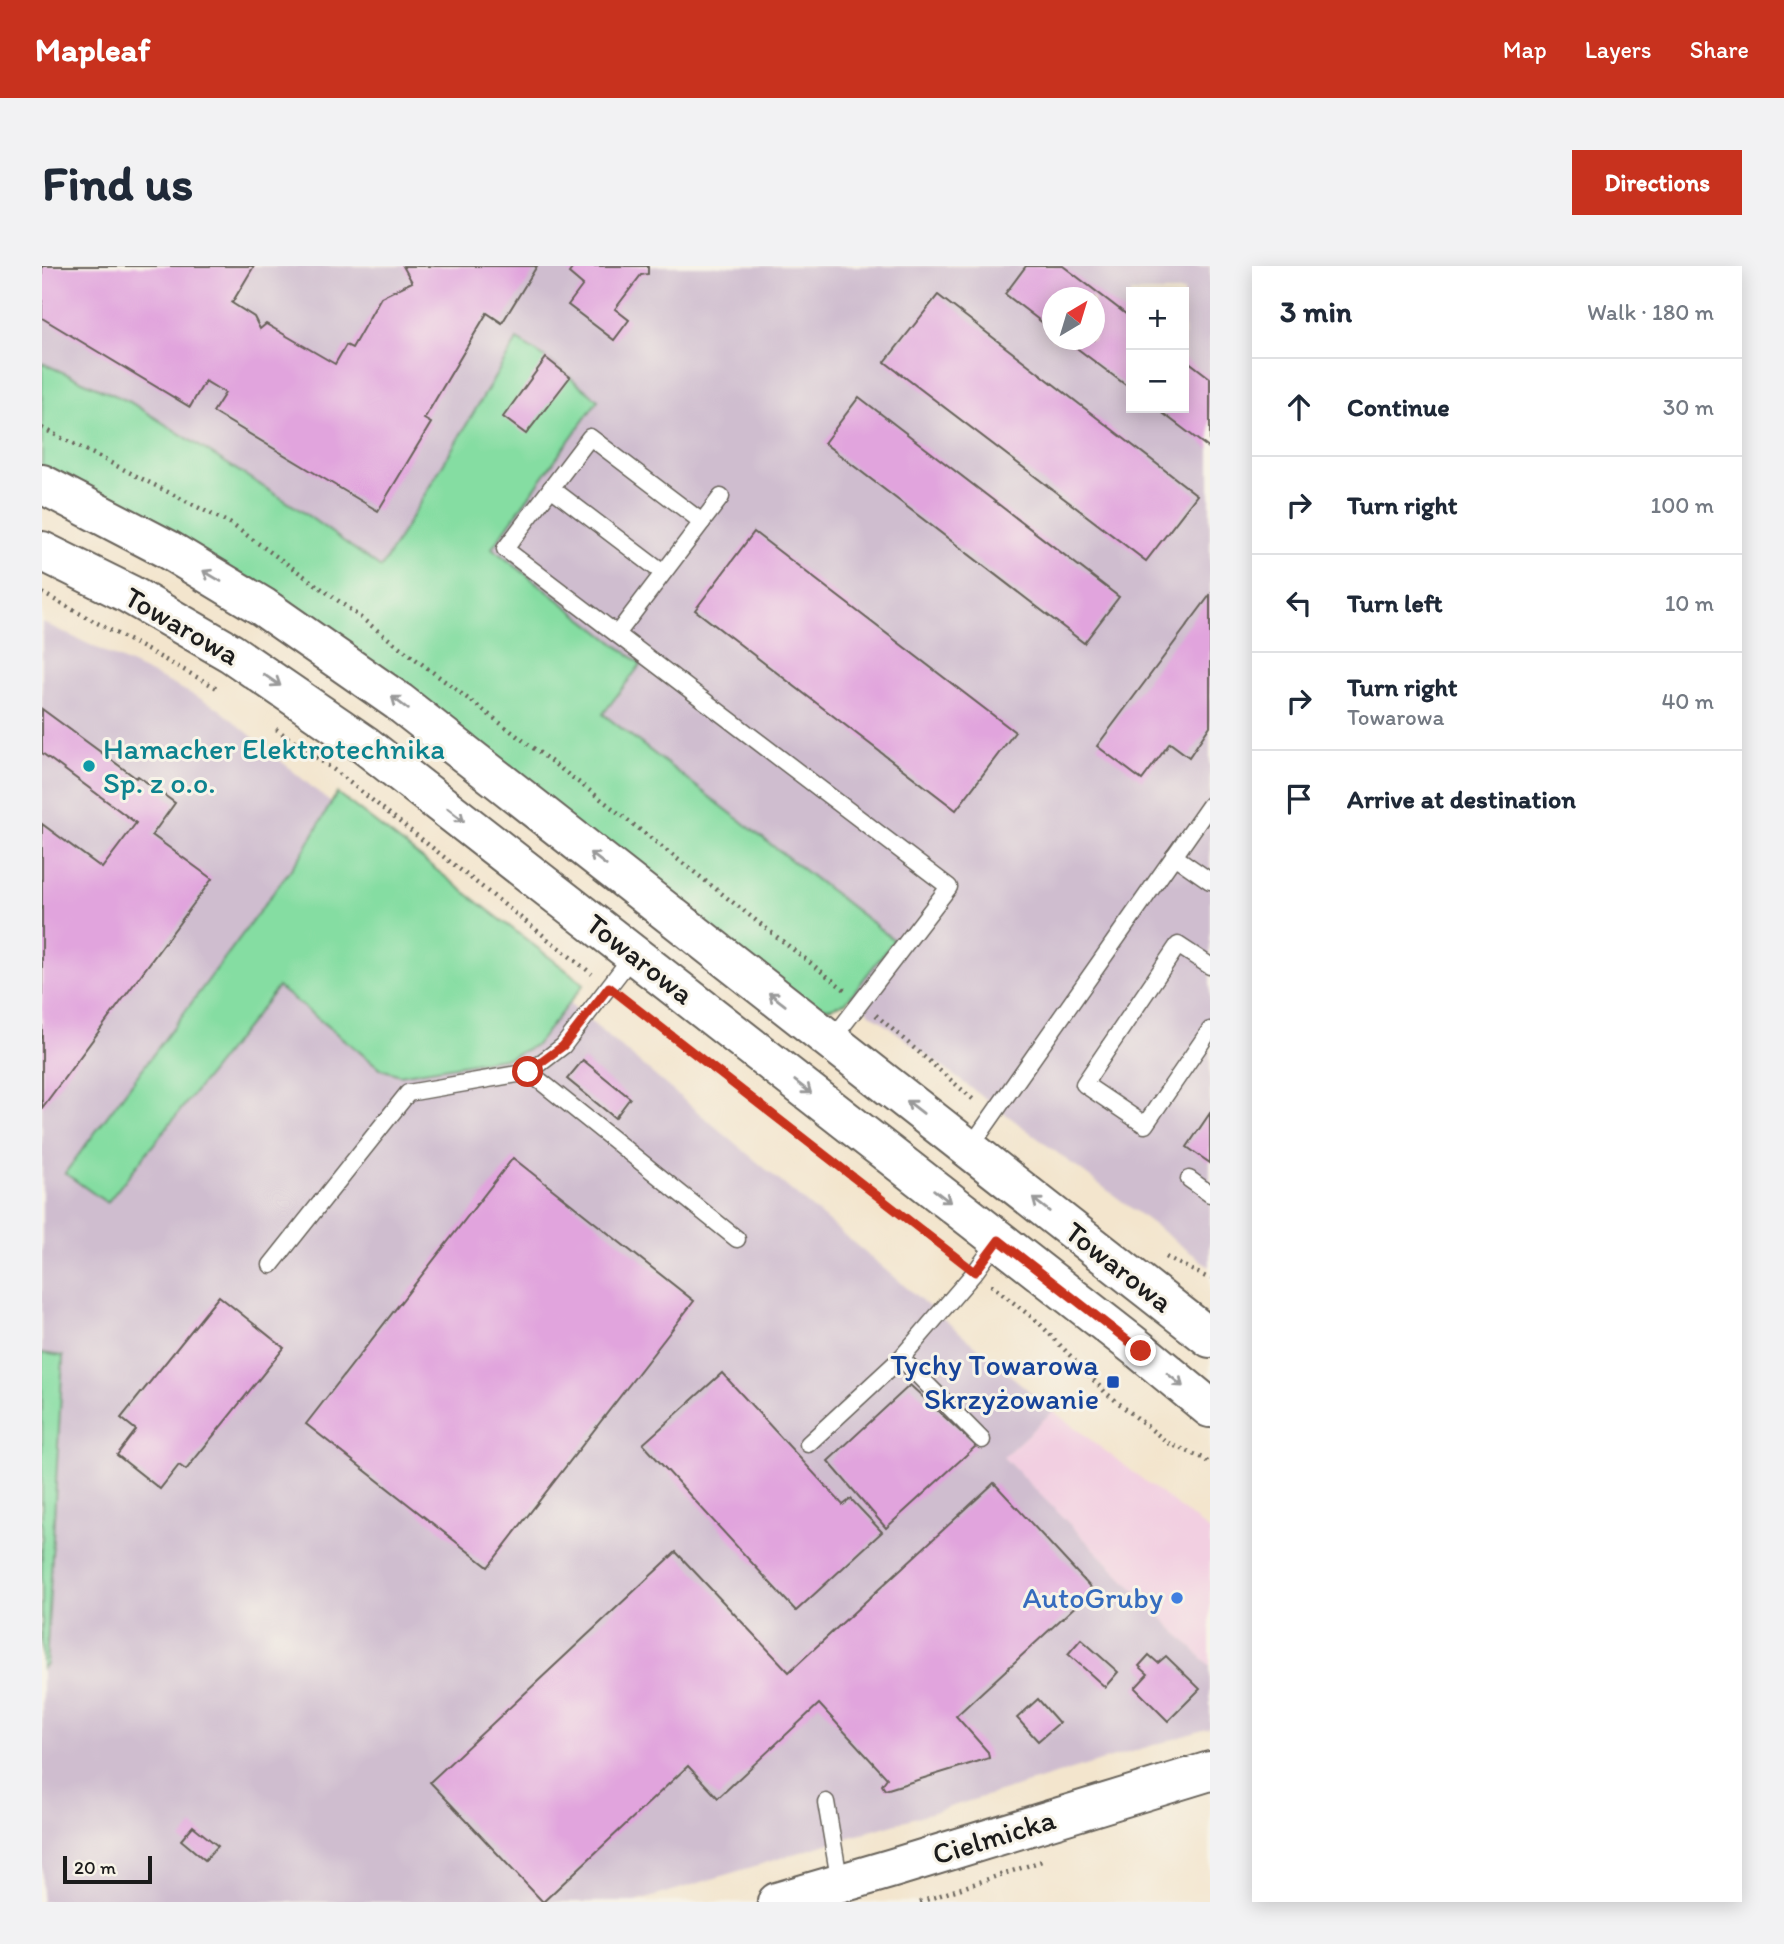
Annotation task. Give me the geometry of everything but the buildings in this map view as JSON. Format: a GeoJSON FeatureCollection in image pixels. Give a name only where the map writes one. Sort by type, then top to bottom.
{"type":"FeatureCollection","features":[{"type":"Feature","properties":{"kind":"street","name":"Towarowa"},"geometry":{"type":"LineString","coordinates":[[42,484],[167,549],[264,607],[399,702],[831,1041],[979,1133],[1210,1338]]}},
{"type":"Feature","properties":{"kind":"street","name":"Towarowa"},"geometry":{"type":"LineString","coordinates":[[42,551],[129,594],[231,653],[365,745],[1141,1351],[1210,1408]]}},
{"type":"Feature","properties":{"kind":"street","name":"Cielmicka"},"geometry":{"type":"LineString","coordinates":[[777,1902],[1210,1771]]}},
{"type":"Feature","properties":{"kind":"lane"},"geometry":{"type":"LineString","coordinates":[[702,522],[590,438],[505,549],[949,887],[831,1041]]}},
{"type":"Feature","properties":{"kind":"lane"},"geometry":{"type":"LineString","coordinates":[[551,488],[663,573]]}},
{"type":"Feature","properties":{"kind":"lane"},"geometry":{"type":"LineString","coordinates":[[617,634],[721,497]]}},
{"type":"Feature","properties":{"kind":"lane"},"geometry":{"type":"LineString","coordinates":[[979,1133],[1210,805]]}},
{"type":"Feature","properties":{"kind":"lane"},"geometry":{"type":"LineString","coordinates":[[1174,856],[1210,881]]}},
{"type":"Feature","properties":{"kind":"lane"},"geometry":{"type":"LineString","coordinates":[[1210,967],[1178,945],[1084,1084],[1145,1125],[1210,1030]]}},
{"type":"Feature","properties":{"kind":"lane"},"geometry":{"type":"LineString","coordinates":[[271,1265],[408,1093],[528,1072],[563,1046],[635,954]]}},
{"type":"Feature","properties":{"kind":"lane"},"geometry":{"type":"LineString","coordinates":[[528,1072],[737,1239]]}},
{"type":"Feature","properties":{"kind":"lane"},"geometry":{"type":"LineString","coordinates":[[1189,1179],[1210,1194]]}},
{"type":"Feature","properties":{"kind":"lane"},"geometry":{"type":"LineString","coordinates":[[808,1444],[901,1359],[999,1240]]}},
{"type":"Feature","properties":{"kind":"lane"},"geometry":{"type":"LineString","coordinates":[[901,1359],[982,1440]]}},
{"type":"Feature","properties":{"kind":"lane"},"geometry":{"type":"LineString","coordinates":[[826,1802],[841,1884]]}},
{"type":"Feature","properties":{"kind":"path"},"geometry":{"type":"LineString","coordinates":[[42,428],[231,524],[332,596],[591,792],[861,1002],[972,1098],[979,1133]]}},
{"type":"Feature","properties":{"kind":"path"},"geometry":{"type":"LineString","coordinates":[[42,593],[226,693]]}},
{"type":"Feature","properties":{"kind":"path"},"geometry":{"type":"LineString","coordinates":[[269,724],[334,770],[1038,1322],[1105,1392],[1168,1443],[1203,1458],[1210,1464]]}},
{"type":"Feature","properties":{"kind":"path"},"geometry":{"type":"LineString","coordinates":[[1165,1256],[1210,1279]]}},
{"type":"Feature","properties":{"kind":"shaded area"},"geometry":{"type":"Polygon","coordinates":[[[42,266],[1210,266],[1210,1267],[286,576],[42,430],[42,266]]]}},
{"type":"Feature","properties":{"kind":"shaded area"},"geometry":{"type":"Polygon","coordinates":[[[42,622],[217,707],[1053,1411],[1003,1457],[1210,1666],[1210,1728],[636,1902],[42,1902],[42,622]]]}},
{"type":"Feature","properties":{"kind":"shaded area","name":"AutoGruby"},"geometry":{"type":"Polygon","coordinates":[[[1053,1411],[1210,1531],[1210,1666],[1003,1457],[1053,1411]]]}},
{"type":"Feature","properties":{"kind":"green space"},"geometry":{"type":"Polygon","coordinates":[[[517,340],[546,358],[598,400],[492,548],[641,664],[603,714],[894,940],[846,1002],[829,1008],[805,1002],[42,470],[42,363],[130,402],[300,510],[381,568],[517,340]]]}},
{"type":"Feature","properties":{"kind":"green space"},"geometry":{"type":"Polygon","coordinates":[[[337,793],[584,984],[536,1045],[510,1057],[400,1075],[381,1069],[278,987],[107,1203],[65,1173],[302,854],[337,793]]]}},
{"type":"Feature","properties":{"kind":"green space"},"geometry":{"type":"Polygon","coordinates":[[[42,1353],[63,1356],[46,1664],[42,1668],[42,1353]]]}},
{"type":"Feature","properties":{"kind":"place","name":"Hamacher Elektrotechnika Sp. z o.o."},"geometry":{"type":"Point","coordinates":[89,766]}},
{"type":"Feature","properties":{"kind":"place","name":"Tychy Towarowa Skrzyżowanie"},"geometry":{"type":"Point","coordinates":[1113,1382]}},
{"type":"Feature","properties":{"kind":"place","name":"AutoGruby"},"geometry":{"type":"Point","coordinates":[1177,1598]}},
{"type":"Feature","properties":{"kind":"route"},"geometry":{"type":"LineString","coordinates":[[528,1072],[563,1046],[609,987],[975,1272],[999,1240],[1141,1351]]}}]}
